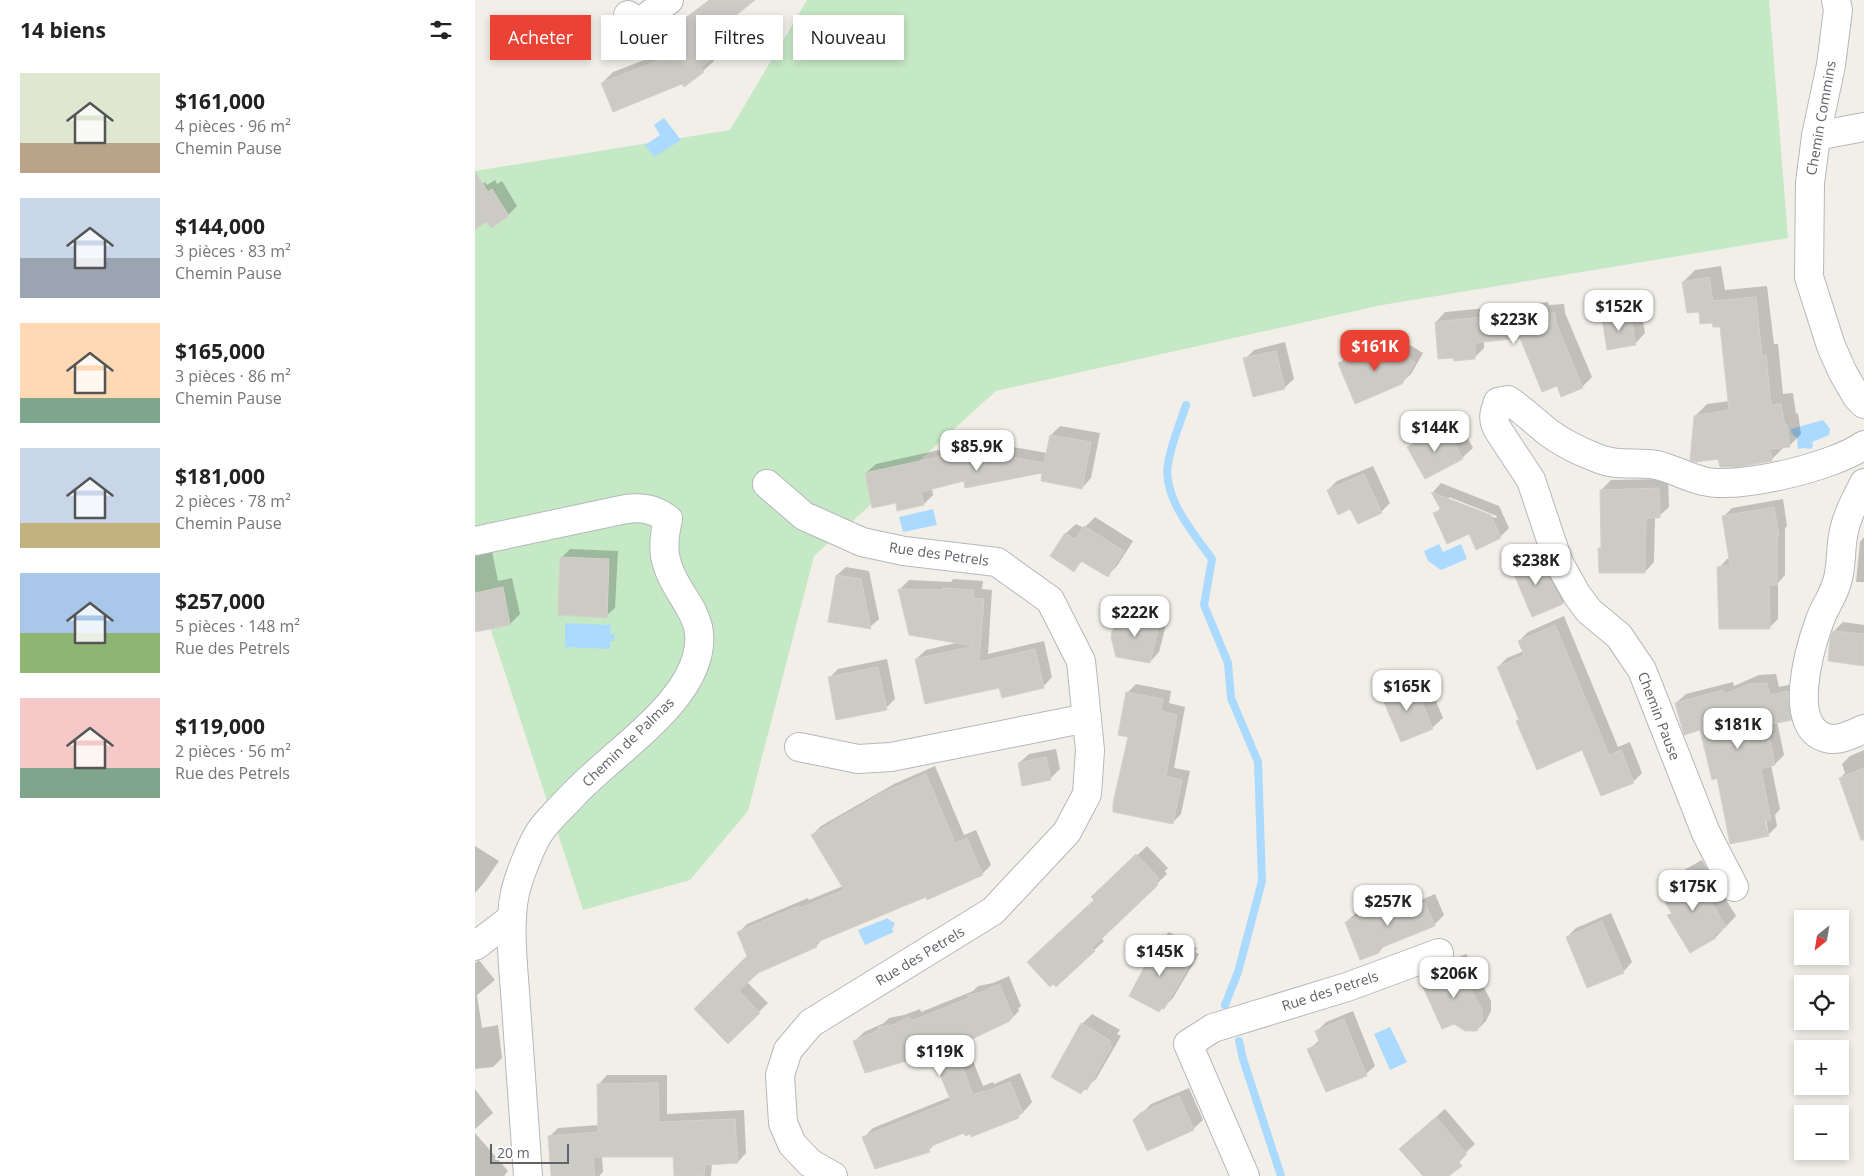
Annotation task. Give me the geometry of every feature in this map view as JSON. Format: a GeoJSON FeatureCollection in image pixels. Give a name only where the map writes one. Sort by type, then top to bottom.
{"type":"FeatureCollection","features":[{"type":"Feature","properties":{"kind":"street"},"geometry":{"type":"LineString","coordinates":[[628,14],[639,23],[669,0]]}},
{"type":"Feature","properties":{"kind":"street","name":"Chemin Commins"},"geometry":{"type":"LineString","coordinates":[[1836,0],[1838,10],[1831,65],[1816,136],[1810,183],[1809,278],[1831,346],[1843,373],[1857,397],[1864,404]]}},
{"type":"Feature","properties":{"kind":"street"},"geometry":{"type":"LineString","coordinates":[[1816,136],[1864,127]]}},
{"type":"Feature","properties":{"kind":"street","name":"Chemin Pause"},"geometry":{"type":"LineString","coordinates":[[1734,887],[1706,833],[1642,670],[1619,636],[1589,611],[1577,595],[1558,561],[1531,480],[1498,430],[1493,414],[1498,402],[1507,400],[1551,434],[1598,459],[1630,464],[1655,465],[1704,482],[1727,484],[1768,479],[1801,470],[1854,453],[1864,445]]}},
{"type":"Feature","properties":{"kind":"street"},"geometry":{"type":"LineString","coordinates":[[1864,483],[1847,518],[1843,535],[1840,574],[1832,597],[1821,618],[1811,648],[1805,672],[1804,704],[1812,730],[1821,736],[1831,739],[1840,738],[1864,729]]}},
{"type":"Feature","properties":{"kind":"street","name":"Rue des Petrels"},"geometry":{"type":"LineString","coordinates":[[767,484],[804,516],[862,542],[904,551],[997,562],[1050,600],[1081,661],[1087,718],[1090,750],[1087,794],[1067,832],[993,911],[811,1023],[788,1050],[780,1075],[783,1123],[792,1144],[810,1163],[833,1176]]}},
{"type":"Feature","properties":{"kind":"street","name":"Chemin de Palmas"},"geometry":{"type":"LineString","coordinates":[[475,541],[626,509],[639,508],[659,513],[668,519],[664,538],[666,557],[672,574],[696,617],[700,645],[693,668],[681,691],[664,710],[576,793],[539,834],[517,884],[512,918],[513,959],[528,1176]]}},
{"type":"Feature","properties":{"kind":"street"},"geometry":{"type":"LineString","coordinates":[[799,747],[857,759],[891,757],[1087,718]]}},
{"type":"Feature","properties":{"kind":"street"},"geometry":{"type":"LineString","coordinates":[[475,946],[512,918]]}},
{"type":"Feature","properties":{"kind":"street","name":"Rue des Petrels"},"geometry":{"type":"LineString","coordinates":[[1245,1176],[1188,1044],[1213,1028],[1347,987],[1439,953]]}},
{"type":"Feature","properties":{"kind":"green space"},"geometry":{"type":"Polygon","coordinates":[[[807,0],[1769,0],[1788,238],[1382,305],[996,391],[814,556],[748,811],[690,880],[583,910],[486,615],[475,614],[475,171],[730,130],[771,60],[783,60],[783,41],[793,24],[793,60],[904,60],[904,15],[798,15],[807,0]]]}},
{"type":"Feature","properties":{"kind":"water"},"geometry":{"type":"Polygon","coordinates":[[[664,118],[681,140],[654,157],[645,145],[660,135],[654,125],[664,118]]]}},
{"type":"Feature","properties":{"kind":"water"},"geometry":{"type":"Polygon","coordinates":[[[1823,420],[1830,429],[1829,435],[1812,442],[1813,446],[1811,449],[1798,449],[1797,438],[1791,433],[1791,429],[1823,420]]]}},
{"type":"Feature","properties":{"kind":"water"},"geometry":{"type":"Polygon","coordinates":[[[933,509],[937,525],[903,532],[899,517],[933,509]]]}},
{"type":"Feature","properties":{"kind":"water"},"geometry":{"type":"Polygon","coordinates":[[[1439,544],[1443,552],[1461,544],[1467,559],[1441,570],[1428,561],[1424,551],[1439,544]]]}},
{"type":"Feature","properties":{"kind":"water"},"geometry":{"type":"Polygon","coordinates":[[[565,623],[611,625],[610,634],[615,634],[614,641],[610,641],[610,649],[565,647],[565,623]]]}},
{"type":"Feature","properties":{"kind":"water"},"geometry":{"type":"Polygon","coordinates":[[[888,918],[895,923],[892,929],[894,932],[865,945],[858,930],[888,918]]]}},
{"type":"Feature","properties":{"kind":"water"},"geometry":{"type":"Polygon","coordinates":[[[1390,1027],[1407,1062],[1390,1070],[1374,1034],[1390,1027]]]}},
{"type":"Feature","properties":{"kind":"building"},"geometry":{"type":"Polygon","coordinates":[[[711,0],[755,0],[736,15],[696,15],[696,60],[710,60],[700,68],[704,72],[684,87],[682,84],[613,112],[601,83],[659,60],[686,60],[686,19],[711,0]]]}},
{"type":"Feature","properties":{"kind":"building"},"geometry":{"type":"Polygon","coordinates":[[[475,171],[488,192],[492,189],[509,216],[491,228],[486,222],[475,229],[475,171]]]}},
{"type":"Feature","properties":{"kind":"building"},"geometry":{"type":"Polygon","coordinates":[[[1709,277],[1713,301],[1756,297],[1762,356],[1766,355],[1771,405],[1781,404],[1785,425],[1787,425],[1790,447],[1770,449],[1772,461],[1738,467],[1720,467],[1718,459],[1696,462],[1690,460],[1694,416],[1729,410],[1720,327],[1713,327],[1712,323],[1700,324],[1699,312],[1687,313],[1682,282],[1709,277]]]}},
{"type":"Feature","properties":{"kind":"building"},"geometry":{"type":"Polygon","coordinates":[[[1539,311],[1539,314],[1555,313],[1556,323],[1583,388],[1561,397],[1557,386],[1542,392],[1520,338],[1475,343],[1475,359],[1454,361],[1453,358],[1438,359],[1435,322],[1539,311]]]}},
{"type":"Feature","properties":{"kind":"building"},"geometry":{"type":"Polygon","coordinates":[[[1630,313],[1636,345],[1607,350],[1602,318],[1630,313]]]}},
{"type":"Feature","properties":{"kind":"building"},"geometry":{"type":"Polygon","coordinates":[[[1386,344],[1415,362],[1402,384],[1355,404],[1338,363],[1386,344]]]}},
{"type":"Feature","properties":{"kind":"building"},"geometry":{"type":"Polygon","coordinates":[[[1276,351],[1285,389],[1253,397],[1243,358],[1276,351]]]}},
{"type":"Feature","properties":{"kind":"building"},"geometry":{"type":"Polygon","coordinates":[[[1446,427],[1463,459],[1425,479],[1407,447],[1446,427]]]}},
{"type":"Feature","properties":{"kind":"building"},"geometry":{"type":"Polygon","coordinates":[[[1050,435],[1091,442],[1082,489],[1041,481],[1042,473],[965,488],[964,481],[921,492],[924,505],[897,511],[896,503],[872,508],[865,473],[1002,443],[1004,456],[1044,463],[1050,435]]]}},
{"type":"Feature","properties":{"kind":"building"},"geometry":{"type":"Polygon","coordinates":[[[1364,474],[1382,513],[1358,524],[1350,509],[1338,515],[1327,490],[1364,474]]]}},
{"type":"Feature","properties":{"kind":"building"},"geometry":{"type":"Polygon","coordinates":[[[1659,488],[1660,518],[1646,518],[1645,573],[1599,573],[1598,548],[1601,548],[1600,490],[1659,488]]]}},
{"type":"Feature","properties":{"kind":"building"},"geometry":{"type":"Polygon","coordinates":[[[1431,492],[1491,515],[1501,538],[1476,550],[1469,534],[1447,544],[1433,513],[1441,510],[1431,492]]]}},
{"type":"Feature","properties":{"kind":"building"},"geometry":{"type":"Polygon","coordinates":[[[1774,507],[1779,536],[1777,536],[1777,585],[1769,585],[1770,629],[1719,629],[1717,567],[1730,565],[1722,516],[1774,507]]]}},
{"type":"Feature","properties":{"kind":"building"},"geometry":{"type":"Polygon","coordinates":[[[1084,526],[1124,551],[1108,577],[1081,561],[1074,572],[1050,556],[1065,533],[1075,539],[1084,526]]]}},
{"type":"Feature","properties":{"kind":"building"},"geometry":{"type":"Polygon","coordinates":[[[1539,555],[1544,569],[1563,604],[1532,617],[1511,567],[1539,555]]]}},
{"type":"Feature","properties":{"kind":"building"},"geometry":{"type":"Polygon","coordinates":[[[560,557],[609,559],[607,618],[558,615],[560,557]]]}},
{"type":"Feature","properties":{"kind":"building"},"geometry":{"type":"Polygon","coordinates":[[[836,575],[861,579],[871,629],[828,622],[836,575]]]}},
{"type":"Feature","properties":{"kind":"building"},"geometry":{"type":"Polygon","coordinates":[[[503,587],[510,625],[475,632],[475,593],[503,587]]]}},
{"type":"Feature","properties":{"kind":"building"},"geometry":{"type":"Polygon","coordinates":[[[943,588],[974,590],[973,598],[984,599],[979,662],[1035,649],[1044,688],[1002,698],[999,688],[925,704],[915,659],[974,646],[909,635],[898,589],[943,590],[943,588]]]}},
{"type":"Feature","properties":{"kind":"building"},"geometry":{"type":"Polygon","coordinates":[[[1126,613],[1158,618],[1158,630],[1150,663],[1116,657],[1111,637],[1112,631],[1126,613]]]}},
{"type":"Feature","properties":{"kind":"building"},"geometry":{"type":"Polygon","coordinates":[[[1555,625],[1609,755],[1621,750],[1634,783],[1601,796],[1582,750],[1537,770],[1516,721],[1519,720],[1497,667],[1524,655],[1518,641],[1555,625]]]}},
{"type":"Feature","properties":{"kind":"building"},"geometry":{"type":"Polygon","coordinates":[[[1833,631],[1864,634],[1864,666],[1828,661],[1830,639],[1833,631]]]}},
{"type":"Feature","properties":{"kind":"building"},"geometry":{"type":"Polygon","coordinates":[[[878,667],[887,710],[836,720],[828,677],[878,667]]]}},
{"type":"Feature","properties":{"kind":"building"},"geometry":{"type":"Polygon","coordinates":[[[1414,682],[1433,729],[1401,742],[1381,695],[1414,682]]]}},
{"type":"Feature","properties":{"kind":"building"},"geometry":{"type":"Polygon","coordinates":[[[1767,683],[1770,695],[1788,691],[1792,720],[1767,725],[1775,765],[1761,769],[1771,820],[1765,821],[1769,836],[1730,844],[1717,778],[1712,780],[1700,730],[1684,735],[1675,703],[1723,690],[1725,694],[1749,684],[1767,683]]]}},
{"type":"Feature","properties":{"kind":"building"},"geometry":{"type":"Polygon","coordinates":[[[1126,692],[1163,699],[1161,711],[1177,715],[1166,776],[1182,780],[1173,824],[1113,812],[1113,803],[1128,737],[1118,735],[1126,692]]]}},
{"type":"Feature","properties":{"kind":"building"},"geometry":{"type":"Polygon","coordinates":[[[1046,757],[1051,780],[1022,786],[1018,763],[1046,757]]]}},
{"type":"Feature","properties":{"kind":"building"},"geometry":{"type":"Polygon","coordinates":[[[1864,768],[1864,840],[1861,840],[1839,778],[1864,768]]]}},
{"type":"Feature","properties":{"kind":"building"},"geometry":{"type":"Polygon","coordinates":[[[926,774],[955,843],[967,838],[983,875],[927,900],[926,897],[815,943],[817,947],[758,973],[739,991],[760,1013],[728,1044],[694,1009],[747,956],[737,932],[799,906],[800,908],[844,890],[811,835],[884,792],[926,774]]]}},
{"type":"Feature","properties":{"kind":"building"},"geometry":{"type":"Polygon","coordinates":[[[1136,854],[1159,878],[1156,882],[1158,885],[1092,948],[1095,951],[1056,987],[1053,984],[1050,987],[1027,962],[1094,900],[1091,897],[1136,854]]]}},
{"type":"Feature","properties":{"kind":"building"},"geometry":{"type":"Polygon","coordinates":[[[1692,869],[1726,927],[1714,934],[1716,938],[1690,953],[1667,915],[1672,914],[1665,902],[1673,897],[1665,883],[1692,869]]]}},
{"type":"Feature","properties":{"kind":"building"},"geometry":{"type":"Polygon","coordinates":[[[1406,898],[1411,909],[1425,903],[1435,926],[1378,949],[1379,953],[1360,960],[1345,922],[1406,898]]]}},
{"type":"Feature","properties":{"kind":"building"},"geometry":{"type":"Polygon","coordinates":[[[1602,921],[1624,973],[1587,988],[1566,937],[1602,921]]]}},
{"type":"Feature","properties":{"kind":"building"},"geometry":{"type":"Polygon","coordinates":[[[1158,941],[1189,958],[1186,962],[1190,964],[1164,1009],[1162,1008],[1159,1012],[1129,996],[1158,941]]]}},
{"type":"Feature","properties":{"kind":"building"},"geometry":{"type":"Polygon","coordinates":[[[1457,962],[1482,1010],[1482,1021],[1477,1031],[1465,1031],[1454,1024],[1442,1029],[1423,987],[1432,982],[1428,975],[1457,962]]]}},
{"type":"Feature","properties":{"kind":"building"},"geometry":{"type":"Polygon","coordinates":[[[999,984],[1013,1016],[1008,1018],[1010,1021],[955,1047],[973,1095],[1010,1082],[1023,1113],[1018,1115],[1019,1118],[971,1137],[970,1134],[965,1136],[964,1133],[929,1147],[930,1152],[875,1169],[862,1137],[951,1101],[931,1054],[865,1073],[853,1041],[879,1030],[878,1027],[893,1025],[910,1017],[911,1021],[969,998],[967,995],[982,992],[999,984]]]}},
{"type":"Feature","properties":{"kind":"building"},"geometry":{"type":"Polygon","coordinates":[[[1344,1019],[1367,1076],[1326,1092],[1307,1049],[1320,1044],[1315,1031],[1344,1019]]]}},
{"type":"Feature","properties":{"kind":"building"},"geometry":{"type":"Polygon","coordinates":[[[1081,1023],[1111,1041],[1109,1044],[1112,1046],[1087,1090],[1084,1089],[1081,1094],[1051,1077],[1081,1023]]]}},
{"type":"Feature","properties":{"kind":"building"},"geometry":{"type":"Polygon","coordinates":[[[658,1083],[659,1122],[735,1119],[738,1163],[705,1165],[704,1176],[674,1176],[673,1157],[593,1157],[595,1176],[551,1176],[548,1136],[598,1132],[597,1084],[658,1083]]]}},
{"type":"Feature","properties":{"kind":"building"},"geometry":{"type":"Polygon","coordinates":[[[1179,1096],[1194,1130],[1147,1151],[1133,1120],[1140,1113],[1179,1096]]]}},
{"type":"Feature","properties":{"kind":"building"},"geometry":{"type":"Polygon","coordinates":[[[1436,1117],[1467,1154],[1459,1162],[1462,1166],[1449,1176],[1423,1176],[1399,1149],[1436,1117]]]}},
{"type":"Feature","properties":{"kind":"waterway"},"geometry":{"type":"LineString","coordinates":[[1186,405],[1169,457],[1167,477],[1181,514],[1212,559],[1204,605],[1228,663],[1231,698],[1258,762],[1262,881],[1238,972],[1225,1005]]}},
{"type":"Feature","properties":{"kind":"waterway"},"geometry":{"type":"LineString","coordinates":[[1239,1041],[1243,1059],[1281,1176]]}}]}
